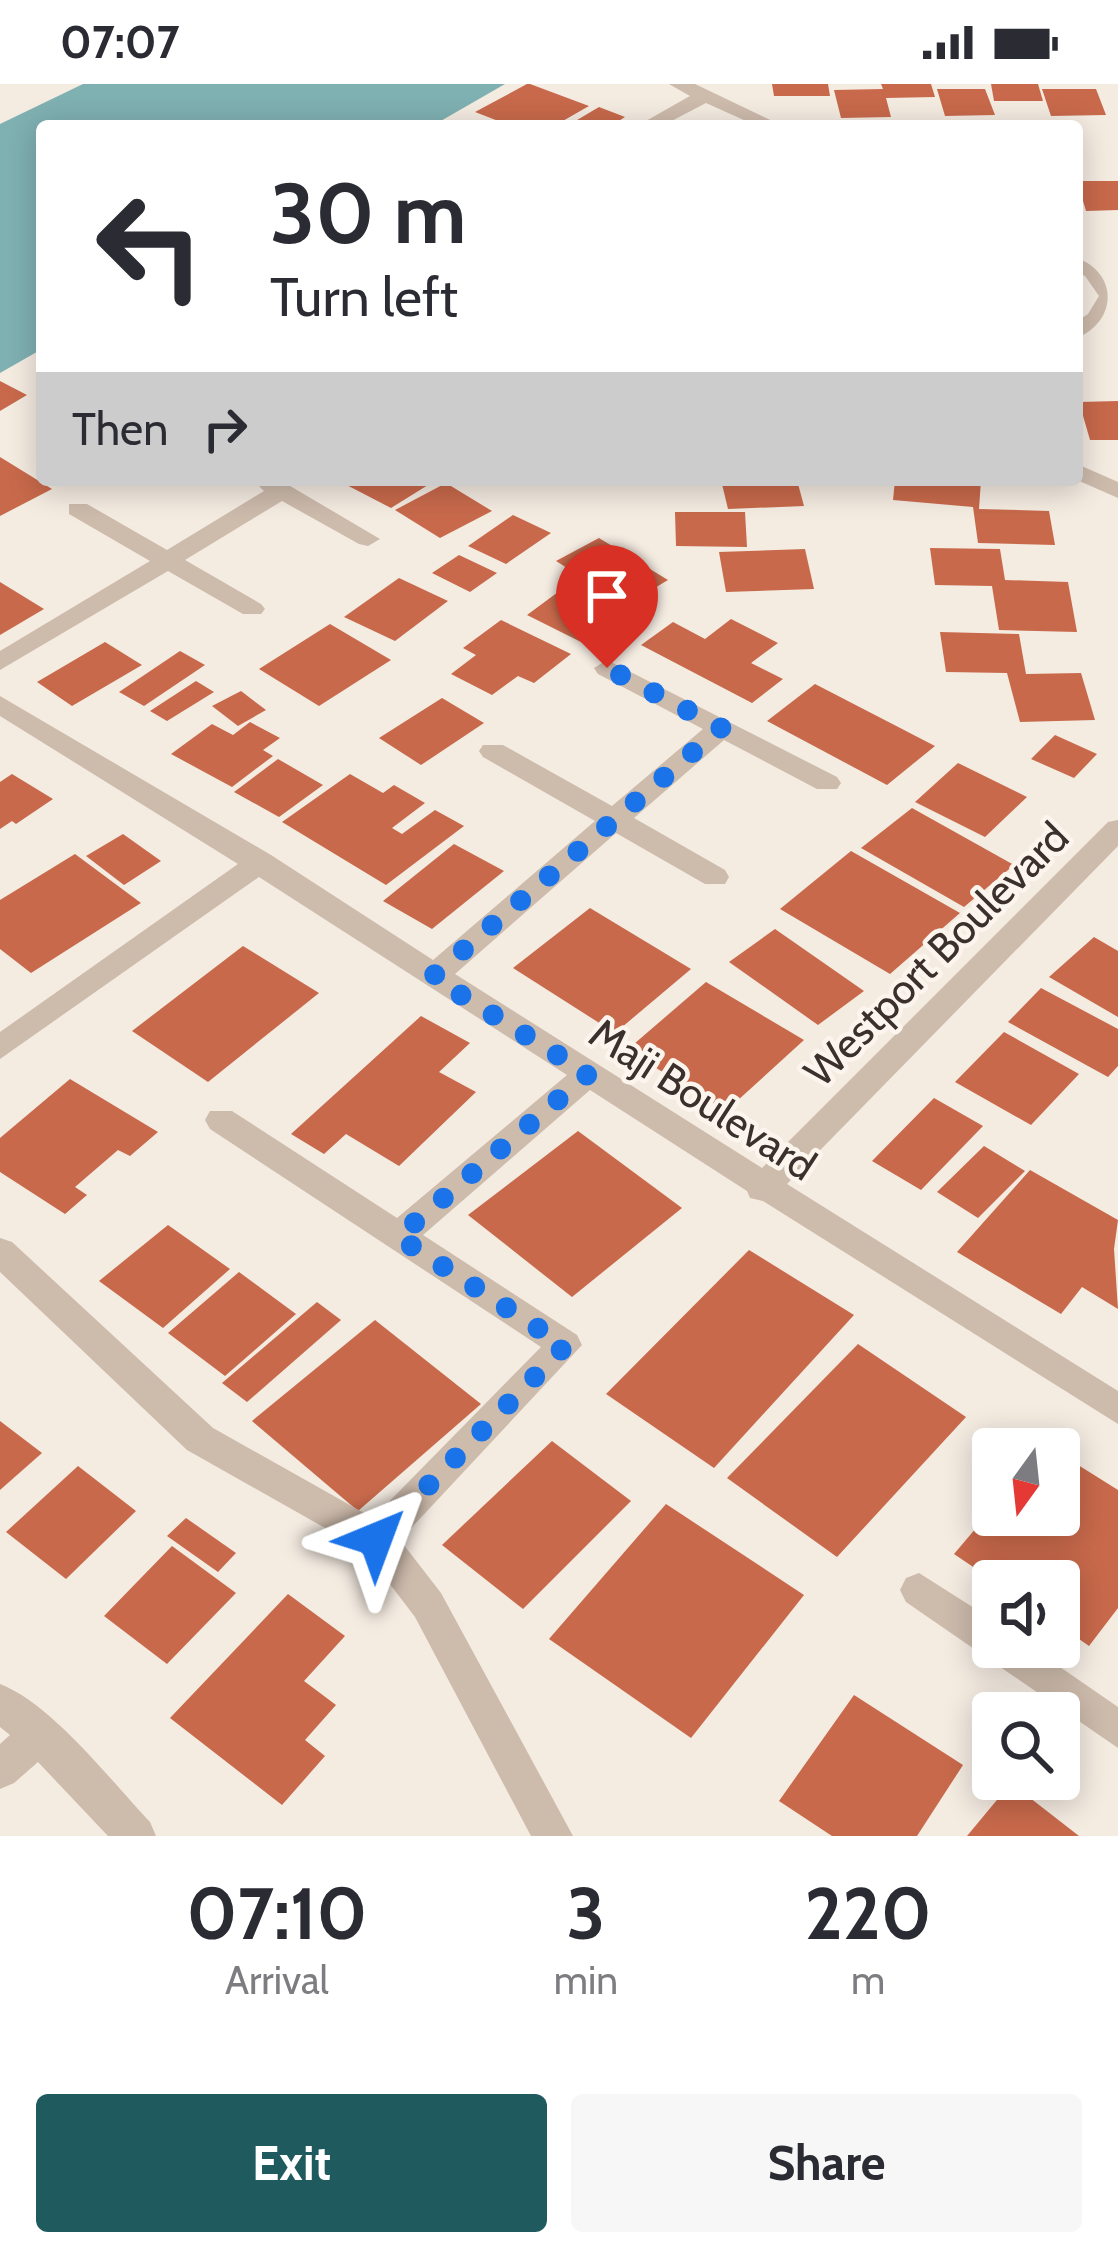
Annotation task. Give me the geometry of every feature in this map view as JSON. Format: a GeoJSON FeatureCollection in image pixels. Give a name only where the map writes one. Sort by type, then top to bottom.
{"type":"FeatureCollection","features":[{"type":"Feature","properties":{"kind":"street"},"geometry":{"type":"LineString","coordinates":[[679,84],[759,120]]}},
{"type":"Feature","properties":{"kind":"street"},"geometry":{"type":"LineString","coordinates":[[659,120],[705,96]]}},
{"type":"Feature","properties":{"kind":"street"},"geometry":{"type":"LineString","coordinates":[[1083,267],[1093,271],[1110,296],[1097,318],[1083,327]]}},
{"type":"Feature","properties":{"kind":"street"},"geometry":{"type":"LineString","coordinates":[[1083,474],[1118,491]]}},
{"type":"Feature","properties":{"kind":"street"},"geometry":{"type":"LineString","coordinates":[[0,662],[171,560],[272,486],[368,539]]}},
{"type":"Feature","properties":{"kind":"street"},"geometry":{"type":"LineString","coordinates":[[78,509],[252,609]]}},
{"type":"Feature","properties":{"kind":"street"},"geometry":{"type":"LineString","coordinates":[[607,668],[827,784]]}},
{"type":"Feature","properties":{"kind":"street","name":"Maji Boulevard"},"geometry":{"type":"LineString","coordinates":[[0,704],[260,862],[762,1189],[1118,1408]]}},
{"type":"Feature","properties":{"kind":"street"},"geometry":{"type":"LineString","coordinates":[[432,977],[721,728]]}},
{"type":"Feature","properties":{"kind":"street"},"geometry":{"type":"LineString","coordinates":[[493,751],[715,878]]}},
{"type":"Feature","properties":{"kind":"street","name":"Westport Boulevard"},"geometry":{"type":"LineString","coordinates":[[762,1189],[1118,829]]}},
{"type":"Feature","properties":{"kind":"street"},"geometry":{"type":"LineString","coordinates":[[0,1048],[260,862]]}},
{"type":"Feature","properties":{"kind":"street"},"geometry":{"type":"LineString","coordinates":[[398,1237],[588,1074]]}},
{"type":"Feature","properties":{"kind":"street"},"geometry":{"type":"LineString","coordinates":[[221,1120],[565,1346],[376,1539]]}},
{"type":"Feature","properties":{"kind":"street"},"geometry":{"type":"LineString","coordinates":[[0,1251],[200,1438],[376,1539],[428,1605],[554,1836]]}},
{"type":"Feature","properties":{"kind":"street"},"geometry":{"type":"LineString","coordinates":[[919,1590],[972,1628]]}},
{"type":"Feature","properties":{"kind":"street"},"geometry":{"type":"LineString","coordinates":[[1030,1668],[1116,1725]]}},
{"type":"Feature","properties":{"kind":"street"},"geometry":{"type":"LineString","coordinates":[[0,1702],[39,1735],[136,1836]]}},
{"type":"Feature","properties":{"kind":"street"},"geometry":{"type":"LineString","coordinates":[[0,1770],[39,1735]]}},
{"type":"Feature","properties":{"kind":"water"},"geometry":{"type":"Polygon","coordinates":[[[83,84],[505,84],[442,120],[36,120],[36,352],[0,373],[0,124],[83,84]]]}},
{"type":"Feature","properties":{"kind":"building"},"geometry":{"type":"Polygon","coordinates":[[[527,84],[589,106],[564,120],[496,120],[475,112],[527,84]]]}},
{"type":"Feature","properties":{"kind":"building"},"geometry":{"type":"Polygon","coordinates":[[[772,84],[828,84],[830,96],[774,96],[772,84]]]}},
{"type":"Feature","properties":{"kind":"building"},"geometry":{"type":"Polygon","coordinates":[[[881,84],[931,84],[935,97],[886,98],[891,117],[841,118],[834,90],[883,89],[881,84]]]}},
{"type":"Feature","properties":{"kind":"building"},"geometry":{"type":"Polygon","coordinates":[[[991,84],[1038,84],[1043,101],[994,101],[991,84]]]}},
{"type":"Feature","properties":{"kind":"building"},"geometry":{"type":"Polygon","coordinates":[[[937,89],[985,89],[995,115],[945,116],[937,89]]]}},
{"type":"Feature","properties":{"kind":"building"},"geometry":{"type":"Polygon","coordinates":[[[1042,89],[1096,89],[1106,115],[1051,116],[1042,89]]]}},
{"type":"Feature","properties":{"kind":"building"},"geometry":{"type":"Polygon","coordinates":[[[599,107],[625,117],[620,120],[577,120],[599,107]]]}},
{"type":"Feature","properties":{"kind":"building"},"geometry":{"type":"Polygon","coordinates":[[[1083,181],[1118,181],[1118,210],[1086,211],[1083,181]]]}},
{"type":"Feature","properties":{"kind":"building"},"geometry":{"type":"Polygon","coordinates":[[[0,381],[27,395],[0,411],[0,381]]]}},
{"type":"Feature","properties":{"kind":"building"},"geometry":{"type":"Polygon","coordinates":[[[1118,401],[1118,440],[1090,440],[1083,402],[1118,401]]]}},
{"type":"Feature","properties":{"kind":"building"},"geometry":{"type":"Polygon","coordinates":[[[0,457],[36,479],[36,486],[52,489],[0,516],[0,457]]]}},
{"type":"Feature","properties":{"kind":"building"},"geometry":{"type":"Polygon","coordinates":[[[349,486],[426,486],[391,508],[349,486]]]}},
{"type":"Feature","properties":{"kind":"building"},"geometry":{"type":"Polygon","coordinates":[[[440,486],[451,486],[492,511],[440,538],[395,510],[440,486]]]}},
{"type":"Feature","properties":{"kind":"building"},"geometry":{"type":"Polygon","coordinates":[[[722,486],[799,486],[804,506],[728,509],[722,486]]]}},
{"type":"Feature","properties":{"kind":"building"},"geometry":{"type":"Polygon","coordinates":[[[894,486],[981,486],[979,509],[1049,511],[1055,545],[978,543],[973,507],[893,500],[894,486]]]}},
{"type":"Feature","properties":{"kind":"building"},"geometry":{"type":"Polygon","coordinates":[[[675,512],[745,512],[747,547],[676,546],[675,512]]]}},
{"type":"Feature","properties":{"kind":"building"},"geometry":{"type":"Polygon","coordinates":[[[513,515],[551,533],[506,564],[468,546],[513,515]]]}},
{"type":"Feature","properties":{"kind":"building"},"geometry":{"type":"Polygon","coordinates":[[[599,538],[668,580],[626,605],[556,561],[599,538]]]}},
{"type":"Feature","properties":{"kind":"building"},"geometry":{"type":"Polygon","coordinates":[[[930,548],[1000,549],[1005,580],[1068,582],[1077,632],[999,630],[992,586],[935,585],[930,548]]]}},
{"type":"Feature","properties":{"kind":"building"},"geometry":{"type":"Polygon","coordinates":[[[805,549],[814,589],[726,592],[719,552],[805,549]]]}},
{"type":"Feature","properties":{"kind":"building"},"geometry":{"type":"Polygon","coordinates":[[[459,555],[497,573],[470,592],[432,573],[459,555]]]}},
{"type":"Feature","properties":{"kind":"building"},"geometry":{"type":"Polygon","coordinates":[[[399,578],[448,601],[395,641],[344,617],[399,578]]]}},
{"type":"Feature","properties":{"kind":"building"},"geometry":{"type":"Polygon","coordinates":[[[573,581],[619,603],[599,618],[612,624],[585,644],[527,615],[573,581]]]}},
{"type":"Feature","properties":{"kind":"building"},"geometry":{"type":"Polygon","coordinates":[[[0,582],[44,609],[0,635],[0,582]]]}},
{"type":"Feature","properties":{"kind":"building"},"geometry":{"type":"Polygon","coordinates":[[[731,619],[778,643],[751,663],[783,679],[752,703],[641,645],[673,622],[705,639],[731,619]]]}},
{"type":"Feature","properties":{"kind":"building"},"geometry":{"type":"Polygon","coordinates":[[[501,620],[571,654],[534,683],[518,676],[492,695],[451,674],[476,655],[463,648],[501,620]]]}},
{"type":"Feature","properties":{"kind":"building"},"geometry":{"type":"Polygon","coordinates":[[[330,624],[391,660],[319,706],[259,669],[330,624]]]}},
{"type":"Feature","properties":{"kind":"building"},"geometry":{"type":"Polygon","coordinates":[[[940,632],[1019,634],[1026,674],[1081,673],[1095,720],[1020,722],[1007,673],[946,672],[940,632]]]}},
{"type":"Feature","properties":{"kind":"building"},"geometry":{"type":"Polygon","coordinates":[[[105,642],[142,665],[72,706],[37,682],[105,642]]]}},
{"type":"Feature","properties":{"kind":"building"},"geometry":{"type":"Polygon","coordinates":[[[180,651],[205,665],[144,706],[119,692],[180,651]]]}},
{"type":"Feature","properties":{"kind":"building"},"geometry":{"type":"Polygon","coordinates":[[[196,681],[214,692],[167,721],[150,711],[196,681]]]}},
{"type":"Feature","properties":{"kind":"building"},"geometry":{"type":"Polygon","coordinates":[[[815,684],[935,746],[887,785],[767,721],[815,684]]]}},
{"type":"Feature","properties":{"kind":"building"},"geometry":{"type":"Polygon","coordinates":[[[241,691],[266,710],[238,726],[212,706],[241,691]]]}},
{"type":"Feature","properties":{"kind":"building"},"geometry":{"type":"Polygon","coordinates":[[[442,698],[484,723],[421,765],[379,738],[442,698]]]}},
{"type":"Feature","properties":{"kind":"building"},"geometry":{"type":"Polygon","coordinates":[[[250,722],[280,738],[263,750],[273,756],[232,787],[171,754],[212,724],[233,735],[250,722]]]}},
{"type":"Feature","properties":{"kind":"building"},"geometry":{"type":"Polygon","coordinates":[[[1055,735],[1097,754],[1074,778],[1031,759],[1055,735]]]}},
{"type":"Feature","properties":{"kind":"building"},"geometry":{"type":"Polygon","coordinates":[[[278,759],[323,785],[279,817],[234,792],[278,759]]]}},
{"type":"Feature","properties":{"kind":"building"},"geometry":{"type":"Polygon","coordinates":[[[958,763],[1027,797],[985,837],[915,802],[958,763]]]}},
{"type":"Feature","properties":{"kind":"building"},"geometry":{"type":"Polygon","coordinates":[[[12,774],[53,799],[0,829],[0,782],[12,774]]]}},
{"type":"Feature","properties":{"kind":"building"},"geometry":{"type":"Polygon","coordinates":[[[350,774],[383,793],[394,785],[425,803],[392,828],[402,834],[435,810],[464,826],[386,885],[282,822],[350,774]]]}},
{"type":"Feature","properties":{"kind":"building"},"geometry":{"type":"Polygon","coordinates":[[[912,808],[1014,865],[964,907],[861,848],[912,808]]]}},
{"type":"Feature","properties":{"kind":"building"},"geometry":{"type":"Polygon","coordinates":[[[123,834],[161,861],[124,885],[86,856],[123,834]]]}},
{"type":"Feature","properties":{"kind":"building"},"geometry":{"type":"Polygon","coordinates":[[[454,844],[504,871],[432,929],[383,901],[454,844]]]}},
{"type":"Feature","properties":{"kind":"building"},"geometry":{"type":"Polygon","coordinates":[[[851,851],[960,913],[890,974],[780,909],[851,851]]]}},
{"type":"Feature","properties":{"kind":"building"},"geometry":{"type":"Polygon","coordinates":[[[75,854],[141,903],[31,973],[0,949],[0,900],[75,854]]]}},
{"type":"Feature","properties":{"kind":"building"},"geometry":{"type":"Polygon","coordinates":[[[590,908],[691,969],[615,1033],[513,968],[590,908]]]}},
{"type":"Feature","properties":{"kind":"building"},"geometry":{"type":"Polygon","coordinates":[[[775,929],[864,991],[818,1025],[729,962],[775,929]]]}},
{"type":"Feature","properties":{"kind":"building"},"geometry":{"type":"Polygon","coordinates":[[[1094,937],[1118,951],[1118,1017],[1049,977],[1094,937]]]}},
{"type":"Feature","properties":{"kind":"building"},"geometry":{"type":"Polygon","coordinates":[[[243,946],[319,993],[208,1082],[132,1031],[243,946]]]}},
{"type":"Feature","properties":{"kind":"building"},"geometry":{"type":"Polygon","coordinates":[[[706,982],[804,1040],[726,1111],[627,1050],[706,982]]]}},
{"type":"Feature","properties":{"kind":"building"},"geometry":{"type":"Polygon","coordinates":[[[1041,988],[1118,1029],[1118,1066],[1108,1077],[1008,1022],[1041,988]]]}},
{"type":"Feature","properties":{"kind":"building"},"geometry":{"type":"Polygon","coordinates":[[[421,1016],[470,1043],[439,1072],[476,1092],[399,1166],[346,1134],[324,1154],[291,1134],[421,1016]]]}},
{"type":"Feature","properties":{"kind":"building"},"geometry":{"type":"Polygon","coordinates":[[[1004,1032],[1079,1074],[1031,1125],[955,1082],[1004,1032]]]}},
{"type":"Feature","properties":{"kind":"building"},"geometry":{"type":"Polygon","coordinates":[[[70,1079],[158,1132],[130,1156],[118,1150],[75,1187],[87,1195],[65,1214],[0,1172],[0,1138],[70,1079]]]}},
{"type":"Feature","properties":{"kind":"building"},"geometry":{"type":"Polygon","coordinates":[[[934,1098],[983,1126],[921,1190],[872,1161],[934,1098]]]}},
{"type":"Feature","properties":{"kind":"building"},"geometry":{"type":"Polygon","coordinates":[[[578,1131],[682,1208],[572,1297],[468,1215],[578,1131]]]}},
{"type":"Feature","properties":{"kind":"building"},"geometry":{"type":"Polygon","coordinates":[[[984,1146],[1025,1171],[978,1218],[937,1192],[984,1146]]]}},
{"type":"Feature","properties":{"kind":"building"},"geometry":{"type":"Polygon","coordinates":[[[1030,1170],[1118,1220],[1114,1249],[1118,1309],[1082,1287],[1061,1314],[957,1252],[1030,1170]]]}},
{"type":"Feature","properties":{"kind":"building"},"geometry":{"type":"Polygon","coordinates":[[[168,1225],[230,1269],[163,1328],[99,1281],[168,1225]]]}},
{"type":"Feature","properties":{"kind":"building"},"geometry":{"type":"Polygon","coordinates":[[[749,1250],[854,1315],[714,1468],[606,1394],[749,1250]]]}},
{"type":"Feature","properties":{"kind":"building"},"geometry":{"type":"Polygon","coordinates":[[[239,1272],[296,1314],[225,1376],[168,1333],[239,1272]]]}},
{"type":"Feature","properties":{"kind":"building"},"geometry":{"type":"Polygon","coordinates":[[[317,1302],[341,1320],[247,1402],[222,1383],[317,1302]]]}},
{"type":"Feature","properties":{"kind":"building"},"geometry":{"type":"Polygon","coordinates":[[[375,1320],[481,1404],[358,1511],[252,1421],[375,1320]]]}},
{"type":"Feature","properties":{"kind":"building"},"geometry":{"type":"Polygon","coordinates":[[[858,1344],[966,1417],[837,1557],[727,1478],[858,1344]]]}},
{"type":"Feature","properties":{"kind":"building"},"geometry":{"type":"Polygon","coordinates":[[[0,1421],[42,1453],[0,1490],[0,1421]]]}},
{"type":"Feature","properties":{"kind":"building"},"geometry":{"type":"Polygon","coordinates":[[[552,1441],[631,1501],[523,1609],[442,1545],[552,1441]]]}},
{"type":"Feature","properties":{"kind":"building"},"geometry":{"type":"Polygon","coordinates":[[[78,1466],[136,1511],[66,1579],[6,1532],[78,1466]]]}},
{"type":"Feature","properties":{"kind":"building"},"geometry":{"type":"Polygon","coordinates":[[[1080,1466],[1118,1490],[1118,1608],[1089,1646],[1080,1640],[1080,1560],[972,1560],[972,1566],[954,1554],[972,1533],[1080,1536],[1080,1466]]]}},
{"type":"Feature","properties":{"kind":"building"},"geometry":{"type":"Polygon","coordinates":[[[666,1504],[804,1595],[691,1738],[549,1639],[666,1504]]]}},
{"type":"Feature","properties":{"kind":"building"},"geometry":{"type":"Polygon","coordinates":[[[186,1518],[236,1553],[218,1572],[167,1536],[186,1518]]]}},
{"type":"Feature","properties":{"kind":"building"},"geometry":{"type":"Polygon","coordinates":[[[172,1546],[236,1593],[167,1664],[104,1616],[172,1546]]]}},
{"type":"Feature","properties":{"kind":"building"},"geometry":{"type":"Polygon","coordinates":[[[288,1594],[345,1636],[304,1681],[336,1705],[305,1740],[325,1756],[282,1805],[170,1718],[288,1594]]]}},
{"type":"Feature","properties":{"kind":"building"},"geometry":{"type":"Polygon","coordinates":[[[854,1695],[963,1765],[917,1836],[832,1836],[779,1801],[854,1695]]]}},
{"type":"Feature","properties":{"kind":"building"},"geometry":{"type":"Polygon","coordinates":[[[997,1800],[1033,1800],[1079,1836],[967,1836],[997,1800]]]}},
{"type":"Feature","properties":{"kind":"route"},"geometry":{"type":"LineString","coordinates":[[376,1539],[565,1346],[398,1237],[588,1074],[432,977],[721,728],[607,668]]}}]}
